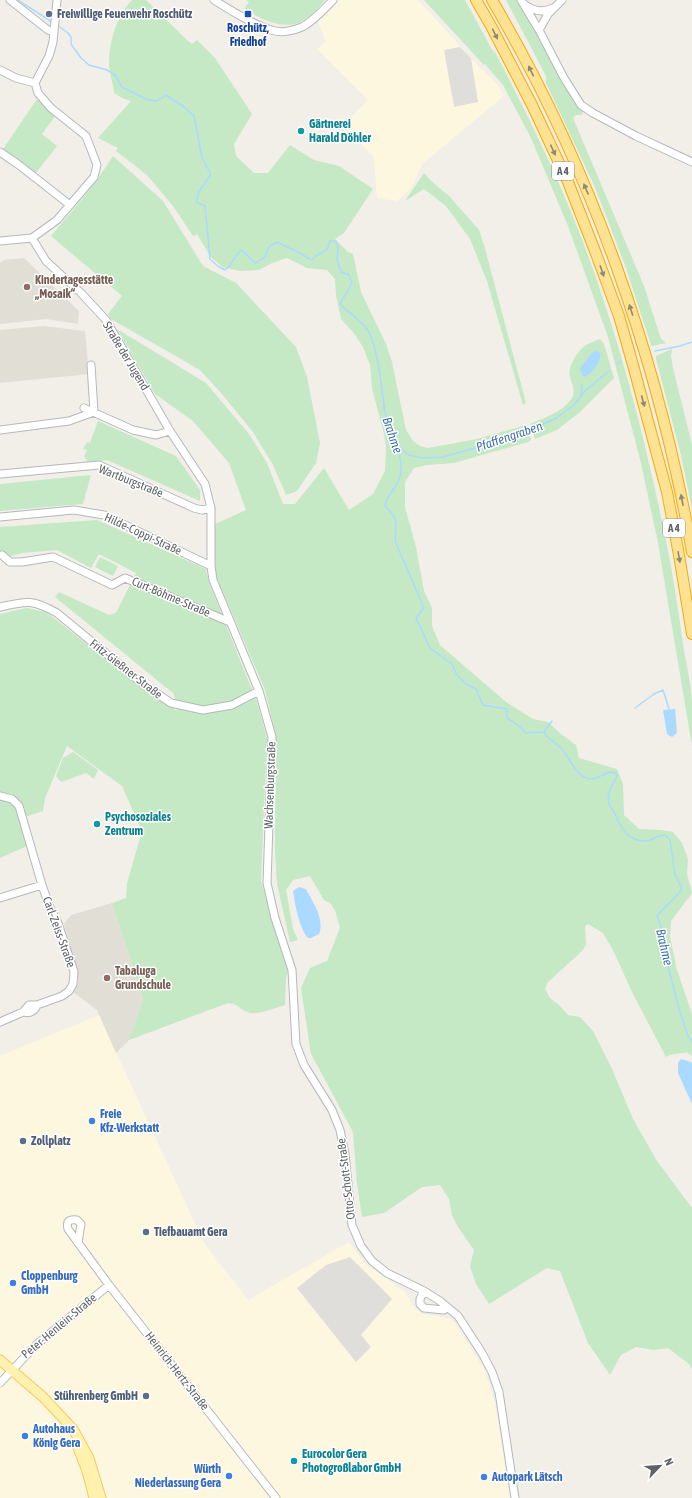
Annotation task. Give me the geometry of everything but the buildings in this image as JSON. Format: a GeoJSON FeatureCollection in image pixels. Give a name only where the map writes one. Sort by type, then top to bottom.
{"type":"FeatureCollection","features":[{"type":"Feature","properties":{"kind":"highway","name":"A 4"},"geometry":{"type":"LineString","coordinates":[[476,0],[528,98],[568,182],[595,251],[630,352],[667,492],[692,634]]}},
{"type":"Feature","properties":{"kind":"highway","name":"A 4"},"geometry":{"type":"LineString","coordinates":[[492,0],[525,58],[573,160],[616,262],[647,360],[679,486],[692,552]]}},
{"type":"Feature","properties":{"kind":"main road"},"geometry":{"type":"LineString","coordinates":[[0,1360],[43,1397],[73,1429],[82,1443],[91,1464],[101,1498]]}},
{"type":"Feature","properties":{"kind":"main road"},"geometry":{"type":"LineString","coordinates":[[59,1414],[82,1459],[94,1498]]}},
{"type":"Feature","properties":{"kind":"street"},"geometry":{"type":"LineString","coordinates":[[10,0],[48,30],[55,28]]}},
{"type":"Feature","properties":{"kind":"street"},"geometry":{"type":"LineString","coordinates":[[0,241],[32,238],[58,220],[94,177],[97,165],[86,136],[51,108],[38,93],[35,83],[49,56],[53,42],[57,0]]}},
{"type":"Feature","properties":{"kind":"street"},"geometry":{"type":"LineString","coordinates":[[214,0],[251,21],[277,31],[293,30],[302,26],[316,17],[333,0]]}},
{"type":"Feature","properties":{"kind":"street"},"geometry":{"type":"LineString","coordinates":[[539,30],[544,19],[562,0]]}},
{"type":"Feature","properties":{"kind":"street"},"geometry":{"type":"LineString","coordinates":[[522,2],[529,8],[538,11],[547,11],[557,6]]}},
{"type":"Feature","properties":{"kind":"street"},"geometry":{"type":"LineString","coordinates":[[522,2],[539,30],[564,78],[581,105],[636,136],[692,162]]}},
{"type":"Feature","properties":{"kind":"street"},"geometry":{"type":"LineString","coordinates":[[0,70],[16,78],[35,83]]}},
{"type":"Feature","properties":{"kind":"street"},"geometry":{"type":"LineString","coordinates":[[0,152],[70,205]]}},
{"type":"Feature","properties":{"kind":"street","name":"Straße der Jugend"},"geometry":{"type":"LineString","coordinates":[[32,238],[46,261],[106,320],[170,431],[205,484],[211,508],[211,535]]}},
{"type":"Feature","properties":{"kind":"street"},"geometry":{"type":"LineString","coordinates":[[91,365],[94,412]]}},
{"type":"Feature","properties":{"kind":"street"},"geometry":{"type":"LineString","coordinates":[[84,408],[133,430],[156,435],[170,431]]}},
{"type":"Feature","properties":{"kind":"street"},"geometry":{"type":"LineString","coordinates":[[0,430],[70,421],[94,412]]}},
{"type":"Feature","properties":{"kind":"street","name":"Wartburgstraße"},"geometry":{"type":"LineString","coordinates":[[0,474],[99,465],[194,508],[202,510],[211,508]]}},
{"type":"Feature","properties":{"kind":"street","name":"Hilde-Coppi-Straße"},"geometry":{"type":"LineString","coordinates":[[0,516],[74,510],[104,515],[211,566]]}},
{"type":"Feature","properties":{"kind":"street","name":"Wachsenburgstraße"},"geometry":{"type":"LineString","coordinates":[[211,535],[211,566],[213,580],[259,691],[272,737],[267,883],[275,918],[292,970]]}},
{"type":"Feature","properties":{"kind":"street","name":"Curt-Böhme-Straße"},"geometry":{"type":"LineString","coordinates":[[2,555],[10,562],[22,562],[53,557],[112,584],[125,578],[230,622]]}},
{"type":"Feature","properties":{"kind":"street","name":"Fritz-Gießner-Straße"},"geometry":{"type":"LineString","coordinates":[[0,607],[26,601],[42,604],[57,613],[144,684],[171,703],[203,710],[232,705],[259,691]]}},
{"type":"Feature","properties":{"kind":"street"},"geometry":{"type":"LineString","coordinates":[[0,796],[12,799],[19,806],[42,885],[0,898]]}},
{"type":"Feature","properties":{"kind":"street","name":"Carl-Zeiss-Straße"},"geometry":{"type":"LineString","coordinates":[[0,1022],[23,1012],[32,1012],[38,1005],[62,996],[69,991],[73,984],[74,972],[58,923],[50,908],[42,885]]}},
{"type":"Feature","properties":{"kind":"street","name":"Otto-Schott-Straße"},"geometry":{"type":"LineString","coordinates":[[292,970],[296,1044],[304,1065],[332,1110],[340,1130],[345,1154],[352,1225],[361,1246],[372,1261],[387,1273],[440,1300],[458,1316],[482,1354],[492,1372],[499,1392],[515,1498]]}},
{"type":"Feature","properties":{"kind":"street","name":"Heinrich-Hertz-Straße"},"geometry":{"type":"LineString","coordinates":[[78,1243],[109,1285],[276,1498]]}},
{"type":"Feature","properties":{"kind":"street","name":"Peter-Henlein-Straße"},"geometry":{"type":"LineString","coordinates":[[0,1382],[36,1345],[109,1285]]}},
{"type":"Feature","properties":{"kind":"street"},"geometry":{"type":"LineString","coordinates":[[424,1291],[420,1299],[420,1304],[424,1308],[444,1310],[447,1307]]}},
{"type":"Feature","properties":{"kind":"shaded area"},"geometry":{"type":"Polygon","coordinates":[[[340,0],[418,0],[480,68],[497,84],[504,96],[422,164],[412,187],[397,201],[377,198],[374,157],[342,126],[368,100],[317,49],[326,42],[318,22],[340,0]]]}},
{"type":"Feature","properties":{"kind":"shaded area"},"geometry":{"type":"Polygon","coordinates":[[[460,47],[471,58],[478,102],[454,107],[444,50],[460,47]]]}},
{"type":"Feature","properties":{"kind":"shaded area","name":"Kindertagesstätte „Mosaik“"},"geometry":{"type":"Polygon","coordinates":[[[24,258],[79,311],[78,324],[46,319],[0,324],[0,263],[5,260],[24,258]]]}},
{"type":"Feature","properties":{"kind":"shaded area"},"geometry":{"type":"Polygon","coordinates":[[[43,326],[85,331],[89,374],[0,383],[0,330],[43,326]]]}},
{"type":"Feature","properties":{"kind":"shaded area","name":"Tabaluga Grundschule"},"geometry":{"type":"Polygon","coordinates":[[[112,903],[143,999],[129,1040],[116,1053],[97,1010],[73,992],[78,983],[78,972],[64,924],[71,915],[112,903]]]}},
{"type":"Feature","properties":{"kind":"shaded area"},"geometry":{"type":"Polygon","coordinates":[[[99,1015],[204,1243],[248,1300],[349,1242],[365,1264],[404,1291],[416,1310],[422,1314],[448,1318],[455,1323],[485,1371],[495,1403],[510,1498],[0,1498],[0,1056],[99,1015]]]}},
{"type":"Feature","properties":{"kind":"shaded area"},"geometry":{"type":"Polygon","coordinates":[[[350,1257],[392,1299],[361,1335],[371,1347],[356,1362],[297,1288],[326,1265],[350,1257]]]}},
{"type":"Feature","properties":{"kind":"green space"},"geometry":{"type":"Polygon","coordinates":[[[132,0],[146,0],[188,41],[192,44],[197,40],[215,58],[252,114],[234,144],[236,156],[254,173],[268,173],[290,145],[314,160],[339,166],[373,189],[344,233],[335,239],[348,252],[353,254],[361,292],[386,344],[392,362],[406,430],[413,441],[420,446],[428,448],[477,439],[526,425],[531,440],[528,442],[454,463],[427,465],[414,468],[405,482],[405,507],[416,547],[424,591],[432,608],[432,626],[440,645],[506,702],[533,719],[548,722],[576,745],[579,758],[617,769],[623,784],[624,815],[639,829],[673,832],[682,843],[688,859],[687,874],[692,893],[671,921],[670,937],[677,970],[692,1014],[692,1056],[687,1052],[673,1054],[666,1057],[633,994],[613,950],[603,933],[588,924],[585,926],[586,945],[581,952],[547,983],[545,989],[550,998],[568,1015],[580,1017],[593,1031],[612,1069],[633,1119],[657,1161],[692,1208],[692,1369],[689,1364],[668,1348],[653,1350],[636,1347],[621,1355],[610,1375],[588,1343],[560,1271],[547,1268],[489,1304],[476,1284],[470,1266],[474,1250],[458,1227],[452,1215],[449,1199],[440,1185],[422,1187],[384,1213],[362,1217],[357,1184],[353,1132],[311,1054],[301,988],[310,968],[327,961],[340,928],[335,910],[330,903],[324,900],[310,876],[293,880],[286,890],[293,929],[298,940],[290,942],[277,884],[275,851],[276,736],[265,690],[215,573],[213,525],[246,510],[229,463],[193,421],[155,394],[117,329],[206,383],[249,434],[267,463],[283,504],[295,504],[324,468],[349,510],[373,494],[385,471],[386,448],[384,434],[372,388],[370,365],[363,347],[353,332],[341,319],[336,295],[335,279],[327,270],[307,268],[287,258],[272,263],[259,270],[240,271],[222,267],[210,256],[197,234],[193,236],[173,206],[147,175],[116,151],[118,148],[98,138],[131,101],[114,93],[109,57],[114,30],[126,6],[132,0]]]}},
{"type":"Feature","properties":{"kind":"green space"},"geometry":{"type":"Polygon","coordinates":[[[246,0],[325,0],[308,18],[300,22],[283,25],[267,21],[244,9],[249,2],[246,0]]]}},
{"type":"Feature","properties":{"kind":"green space"},"geometry":{"type":"Polygon","coordinates":[[[424,0],[465,0],[495,55],[493,48],[537,135],[567,202],[591,263],[629,383],[658,505],[672,572],[691,689],[692,746],[658,543],[641,463],[608,337],[568,226],[531,138],[503,85],[424,0]]]}},
{"type":"Feature","properties":{"kind":"green space"},"geometry":{"type":"Polygon","coordinates":[[[506,0],[518,0],[566,86],[583,111],[582,115],[576,115],[573,118],[644,286],[661,339],[666,343],[651,345],[626,268],[593,183],[546,83],[546,76],[506,0]]]}},
{"type":"Feature","properties":{"kind":"green space"},"geometry":{"type":"Polygon","coordinates":[[[37,99],[55,116],[42,134],[57,146],[35,174],[1,152],[37,99]]]}},
{"type":"Feature","properties":{"kind":"green space"},"geometry":{"type":"Polygon","coordinates":[[[113,156],[163,201],[203,266],[236,283],[296,347],[307,377],[320,443],[316,463],[297,491],[286,495],[273,465],[253,432],[200,370],[111,319],[108,314],[122,296],[51,236],[76,207],[113,156]]]}},
{"type":"Feature","properties":{"kind":"green space"},"geometry":{"type":"Polygon","coordinates":[[[424,173],[449,196],[479,230],[526,403],[523,405],[487,281],[470,239],[446,206],[424,189],[405,201],[424,173]]]}},
{"type":"Feature","properties":{"kind":"green space"},"geometry":{"type":"Polygon","coordinates":[[[600,339],[604,344],[614,378],[580,412],[557,430],[535,439],[530,424],[553,414],[568,403],[574,393],[569,373],[571,365],[579,351],[586,345],[600,339]]]}},
{"type":"Feature","properties":{"kind":"green space"},"geometry":{"type":"Polygon","coordinates":[[[672,349],[671,356],[673,368],[692,445],[692,509],[681,455],[656,359],[656,356],[672,349]]]}},
{"type":"Feature","properties":{"kind":"green space"},"geometry":{"type":"Polygon","coordinates":[[[98,421],[176,456],[200,490],[200,501],[107,460],[88,462],[84,456],[87,450],[83,449],[87,442],[90,443],[98,421]]]}},
{"type":"Feature","properties":{"kind":"green space"},"geometry":{"type":"Polygon","coordinates":[[[91,475],[83,504],[0,511],[0,484],[91,475]]]}},
{"type":"Feature","properties":{"kind":"green space"},"geometry":{"type":"Polygon","coordinates":[[[97,520],[206,569],[209,583],[257,702],[267,738],[261,881],[288,972],[286,977],[285,1005],[260,1013],[250,1013],[236,1005],[228,1003],[129,1040],[143,999],[112,903],[126,898],[127,883],[142,831],[122,786],[67,746],[45,798],[43,811],[19,819],[27,846],[0,858],[0,614],[27,608],[46,612],[152,695],[177,711],[174,694],[55,597],[59,592],[109,615],[116,613],[136,573],[99,554],[91,568],[57,550],[22,553],[0,559],[0,527],[97,520]]]}},
{"type":"Feature","properties":{"kind":"green space"},"geometry":{"type":"Polygon","coordinates":[[[100,557],[118,566],[113,576],[95,567],[100,557]]]}},
{"type":"Feature","properties":{"kind":"green space"},"geometry":{"type":"Polygon","coordinates":[[[73,752],[98,770],[94,779],[86,773],[61,782],[56,776],[63,758],[73,752]]]}},
{"type":"Feature","properties":{"kind":"water"},"geometry":{"type":"Polygon","coordinates":[[[596,351],[600,353],[598,363],[591,373],[585,377],[580,368],[593,352],[596,351]]]}},
{"type":"Feature","properties":{"kind":"water"},"geometry":{"type":"Polygon","coordinates":[[[675,709],[677,733],[672,737],[667,734],[663,710],[675,709]]]}},
{"type":"Feature","properties":{"kind":"water"},"geometry":{"type":"Polygon","coordinates":[[[299,887],[306,889],[315,905],[319,917],[319,934],[311,938],[308,938],[305,934],[296,909],[293,891],[299,887]]]}},
{"type":"Feature","properties":{"kind":"water"},"geometry":{"type":"Polygon","coordinates":[[[681,1059],[691,1062],[692,1064],[692,1104],[678,1073],[678,1063],[681,1059]]]}},
{"type":"Feature","properties":{"kind":"waterway","name":"Brahme"},"geometry":{"type":"LineString","coordinates":[[18,0],[52,22]]}},
{"type":"Feature","properties":{"kind":"waterway","name":"Brahme"},"geometry":{"type":"LineString","coordinates":[[57,25],[71,37],[71,44],[81,58],[89,65],[107,70],[115,75],[122,87],[148,100],[157,101],[166,95],[183,106],[194,116],[202,158],[211,174],[199,192],[196,202],[205,206],[210,259],[219,267],[225,270],[231,265],[242,250],[255,263],[264,258],[269,247],[277,242],[311,260],[327,250],[330,241],[336,241],[338,249],[337,260],[341,272],[349,275],[352,283],[340,304],[360,321],[370,334],[378,363],[385,412],[400,456],[400,477],[385,506],[394,516],[396,523],[395,541],[424,608],[416,618],[430,648],[452,664],[457,675],[466,684],[476,689],[483,705],[507,709],[507,718],[526,733],[544,732],[562,749],[582,776],[592,779],[606,773],[616,773],[617,776],[609,793],[608,800],[622,829],[629,836],[634,839],[645,841],[665,835],[670,840],[675,875],[682,888],[677,896],[657,916],[662,930],[661,939],[679,1009],[688,1036],[692,1041]]}},
{"type":"Feature","properties":{"kind":"waterway","name":"Pfaffengraben"},"geometry":{"type":"LineString","coordinates":[[655,351],[692,342]]}},
{"type":"Feature","properties":{"kind":"waterway","name":"Pfaffengraben"},"geometry":{"type":"LineString","coordinates":[[617,364],[621,361]]}},
{"type":"Feature","properties":{"kind":"waterway","name":"Pfaffengraben"},"geometry":{"type":"LineString","coordinates":[[396,445],[409,455],[422,458],[443,457],[504,440],[555,419],[574,405],[586,390],[609,371]]}},
{"type":"Feature","properties":{"kind":"waterway","name":"Pfaffengraben"},"geometry":{"type":"LineString","coordinates":[[581,397],[582,385]]}},
{"type":"Feature","properties":{"kind":"waterway"},"geometry":{"type":"LineString","coordinates":[[635,708],[654,694],[663,690],[669,709]]}},
{"type":"Feature","properties":{"kind":"waterway"},"geometry":{"type":"LineString","coordinates":[[544,732],[552,721]]}},
{"type":"Feature","properties":{"kind":"place","name":"Freiwillige Feuerwehr Roschütz"},"geometry":{"type":"Point","coordinates":[49,14]}},
{"type":"Feature","properties":{"kind":"place","name":"Roschütz, Friedhof"},"geometry":{"type":"Point","coordinates":[248,14]}},
{"type":"Feature","properties":{"kind":"place","name":"Gärtnerei Harald Döhler"},"geometry":{"type":"Point","coordinates":[301,131]}},
{"type":"Feature","properties":{"kind":"place","name":"Kindertagesstätte „Mosaik“"},"geometry":{"type":"Point","coordinates":[27,287]}},
{"type":"Feature","properties":{"kind":"place","name":"Psychosoziales Zentrum"},"geometry":{"type":"Point","coordinates":[97,824]}},
{"type":"Feature","properties":{"kind":"place","name":"Tabaluga Grundschule"},"geometry":{"type":"Point","coordinates":[107,978]}},
{"type":"Feature","properties":{"kind":"place","name":"Freie Kfz-Werkstatt"},"geometry":{"type":"Point","coordinates":[92,1121]}},
{"type":"Feature","properties":{"kind":"place","name":"Zollplatz"},"geometry":{"type":"Point","coordinates":[23,1141]}},
{"type":"Feature","properties":{"kind":"place","name":"Tiefbauamt Gera"},"geometry":{"type":"Point","coordinates":[146,1232]}},
{"type":"Feature","properties":{"kind":"place","name":"Cloppenburg GmbH"},"geometry":{"type":"Point","coordinates":[13,1283]}},
{"type":"Feature","properties":{"kind":"place","name":"Stührenberg GmbH"},"geometry":{"type":"Point","coordinates":[146,1396]}},
{"type":"Feature","properties":{"kind":"place","name":"Autohaus König Gera"},"geometry":{"type":"Point","coordinates":[25,1436]}},
{"type":"Feature","properties":{"kind":"place","name":"Eurocolor Gera Photogroßlabor GmbH"},"geometry":{"type":"Point","coordinates":[294,1461]}},
{"type":"Feature","properties":{"kind":"place","name":"Würth Niederlassung Gera"},"geometry":{"type":"Point","coordinates":[229,1476]}},
{"type":"Feature","properties":{"kind":"place","name":"Autopark Lätsch"},"geometry":{"type":"Point","coordinates":[484,1477]}}]}
